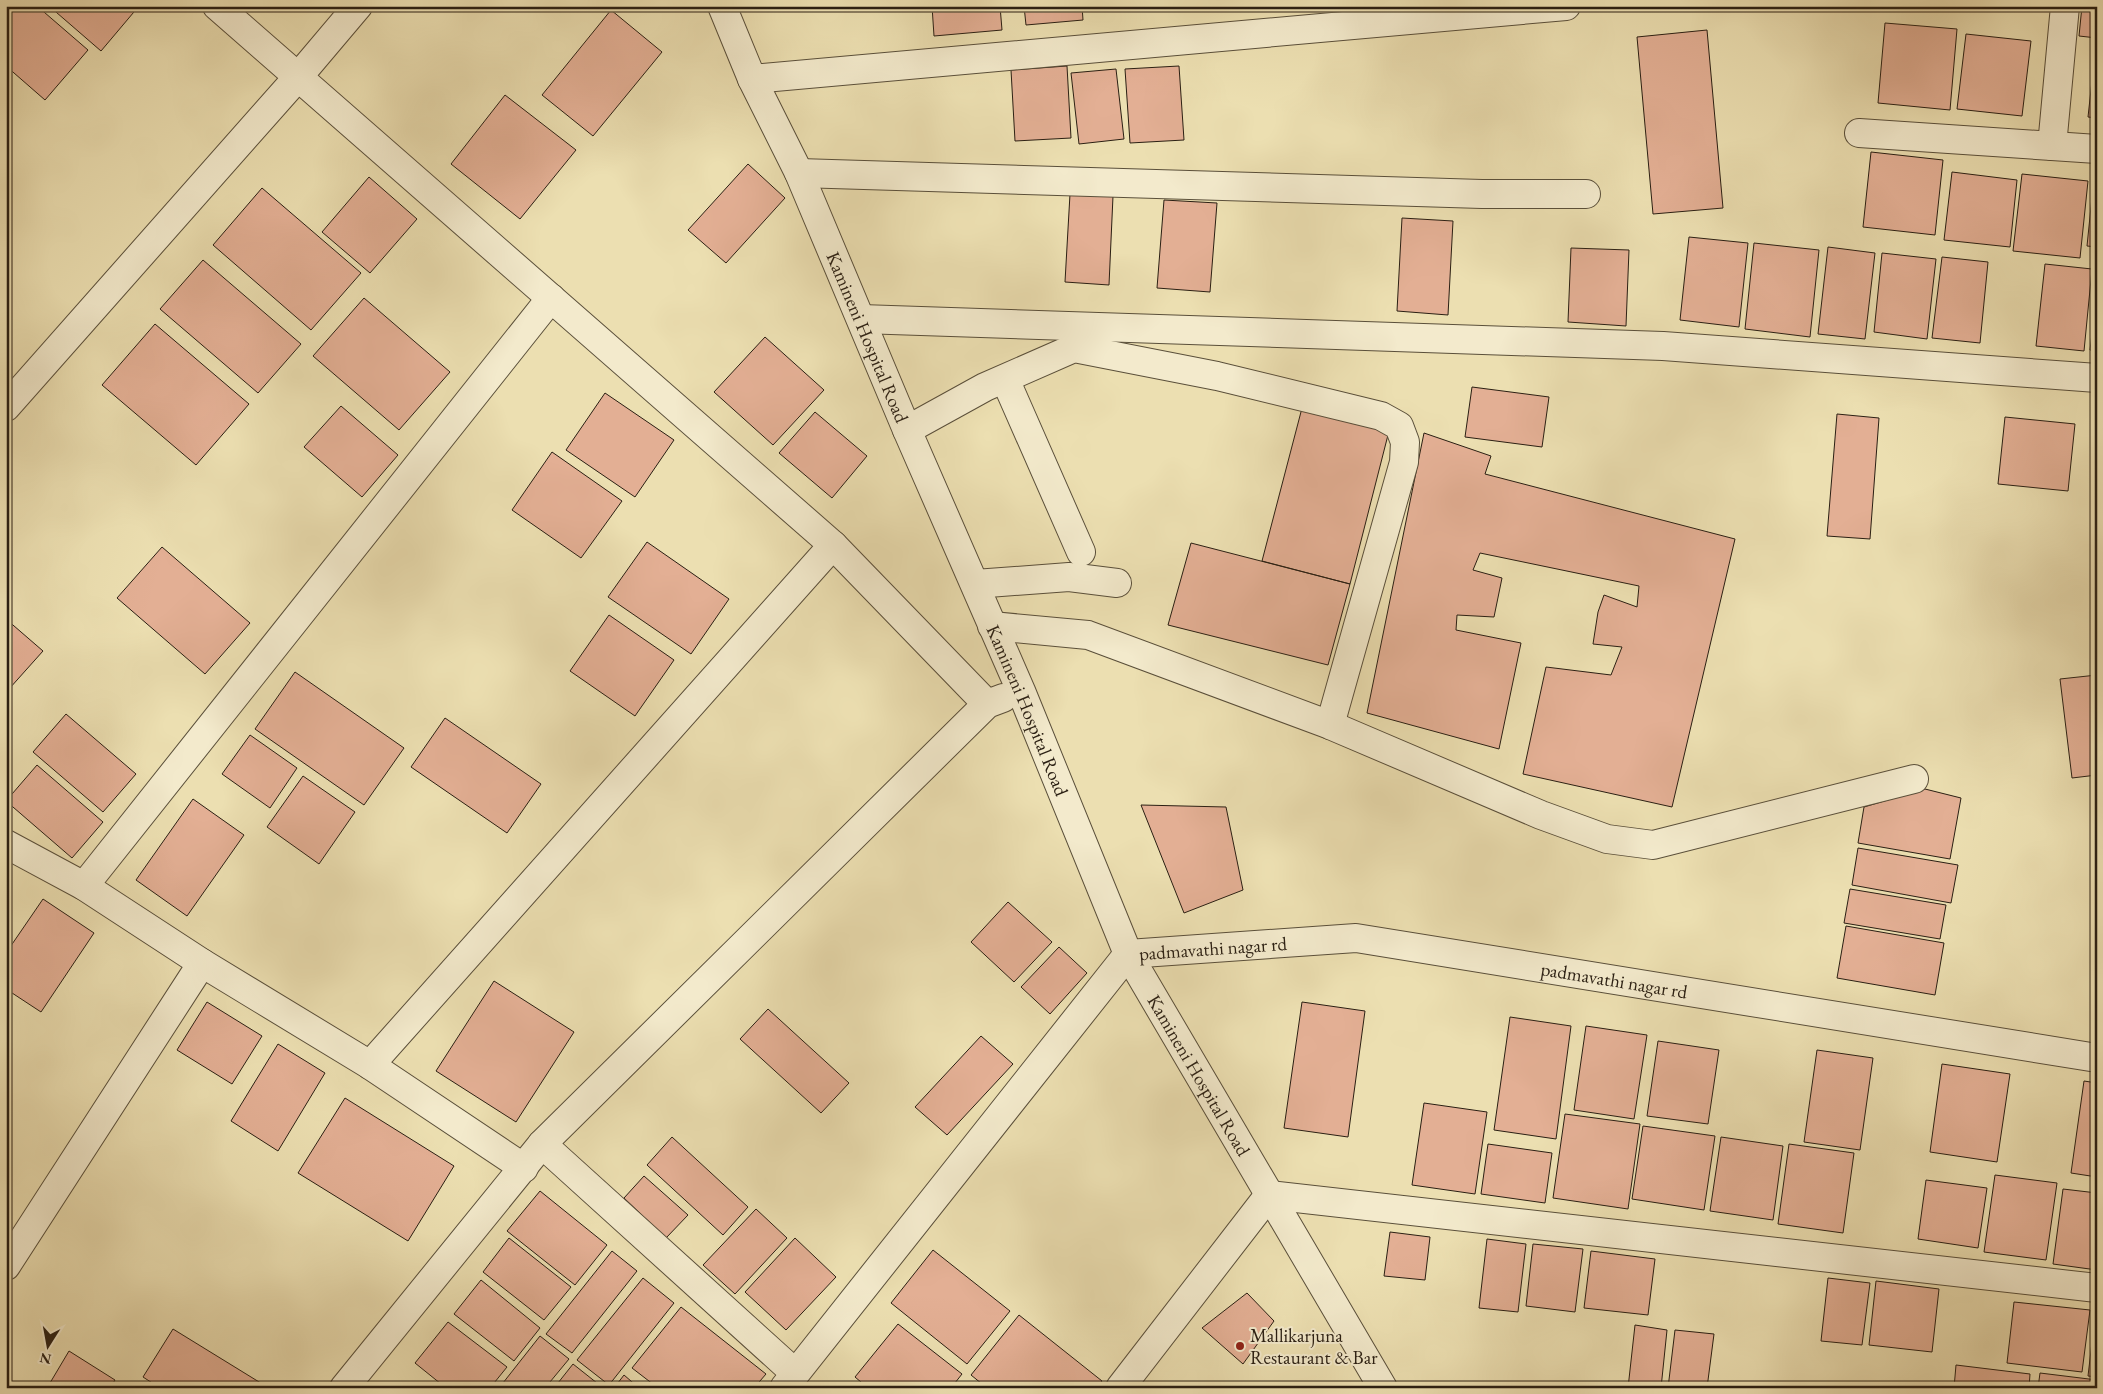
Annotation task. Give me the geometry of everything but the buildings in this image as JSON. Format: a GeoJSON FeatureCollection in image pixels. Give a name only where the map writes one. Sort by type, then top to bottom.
{"type":"FeatureCollection","features":[{"type":"Feature","properties":{"kind":"street"},"geometry":{"type":"LineString","coordinates":[[217,6],[833,545],[987,704]]}},
{"type":"Feature","properties":{"kind":"street"},"geometry":{"type":"LineString","coordinates":[[6,407],[298,77],[358,6]]}},
{"type":"Feature","properties":{"kind":"street","name":"Kamineni Hospital Road"},"geometry":{"type":"LineString","coordinates":[[722,6],[752,79],[799,173],[906,430],[1021,692],[1128,954],[1383,1388]]}},
{"type":"Feature","properties":{"kind":"street"},"geometry":{"type":"LineString","coordinates":[[752,79],[1566,6]]}},
{"type":"Feature","properties":{"kind":"street"},"geometry":{"type":"LineString","coordinates":[[2052,146],[2065,6]]}},
{"type":"Feature","properties":{"kind":"street"},"geometry":{"type":"LineString","coordinates":[[1859,134],[2097,149]]}},
{"type":"Feature","properties":{"kind":"street"},"geometry":{"type":"LineString","coordinates":[[799,173],[1482,194],[1586,194]]}},
{"type":"Feature","properties":{"kind":"street"},"geometry":{"type":"LineString","coordinates":[[84,886],[551,298]]}},
{"type":"Feature","properties":{"kind":"street"},"geometry":{"type":"LineString","coordinates":[[861,319],[1663,346],[2097,378]]}},
{"type":"Feature","properties":{"kind":"street"},"geometry":{"type":"LineString","coordinates":[[906,430],[985,388],[1074,348],[1217,376],[1381,416],[1399,426],[1405,442],[1404,462],[1330,725]]}},
{"type":"Feature","properties":{"kind":"street"},"geometry":{"type":"LineString","coordinates":[[1005,379],[1081,552]]}},
{"type":"Feature","properties":{"kind":"street"},"geometry":{"type":"LineString","coordinates":[[370,1064],[833,545]]}},
{"type":"Feature","properties":{"kind":"street"},"geometry":{"type":"LineString","coordinates":[[974,584],[1069,577],[1117,584]]}},
{"type":"Feature","properties":{"kind":"street"},"geometry":{"type":"LineString","coordinates":[[992,626],[1088,635],[1330,725],[1570,826],[1607,839],[1653,845],[1914,779]]}},
{"type":"Feature","properties":{"kind":"street"},"geometry":{"type":"LineString","coordinates":[[344,1388],[542,1144],[987,704],[1021,692]]}},
{"type":"Feature","properties":{"kind":"street"},"geometry":{"type":"LineString","coordinates":[[6,844],[84,886],[202,963],[370,1064],[524,1168]]}},
{"type":"Feature","properties":{"kind":"street","name":"padmavathi nagar rd"},"geometry":{"type":"LineString","coordinates":[[1128,954],[1356,938],[2097,1058]]}},
{"type":"Feature","properties":{"kind":"street"},"geometry":{"type":"LineString","coordinates":[[542,1144],[789,1380],[1128,954]]}},
{"type":"Feature","properties":{"kind":"street"},"geometry":{"type":"LineString","coordinates":[[6,1266],[202,963]]}},
{"type":"Feature","properties":{"kind":"street"},"geometry":{"type":"LineString","coordinates":[[1120,1388],[1269,1195],[2097,1288]]}},
{"type":"Feature","properties":{"kind":"place","name":"Mallikarjuna Restaurant & Bar"},"geometry":{"type":"Point","coordinates":[1240,1346]}}]}
